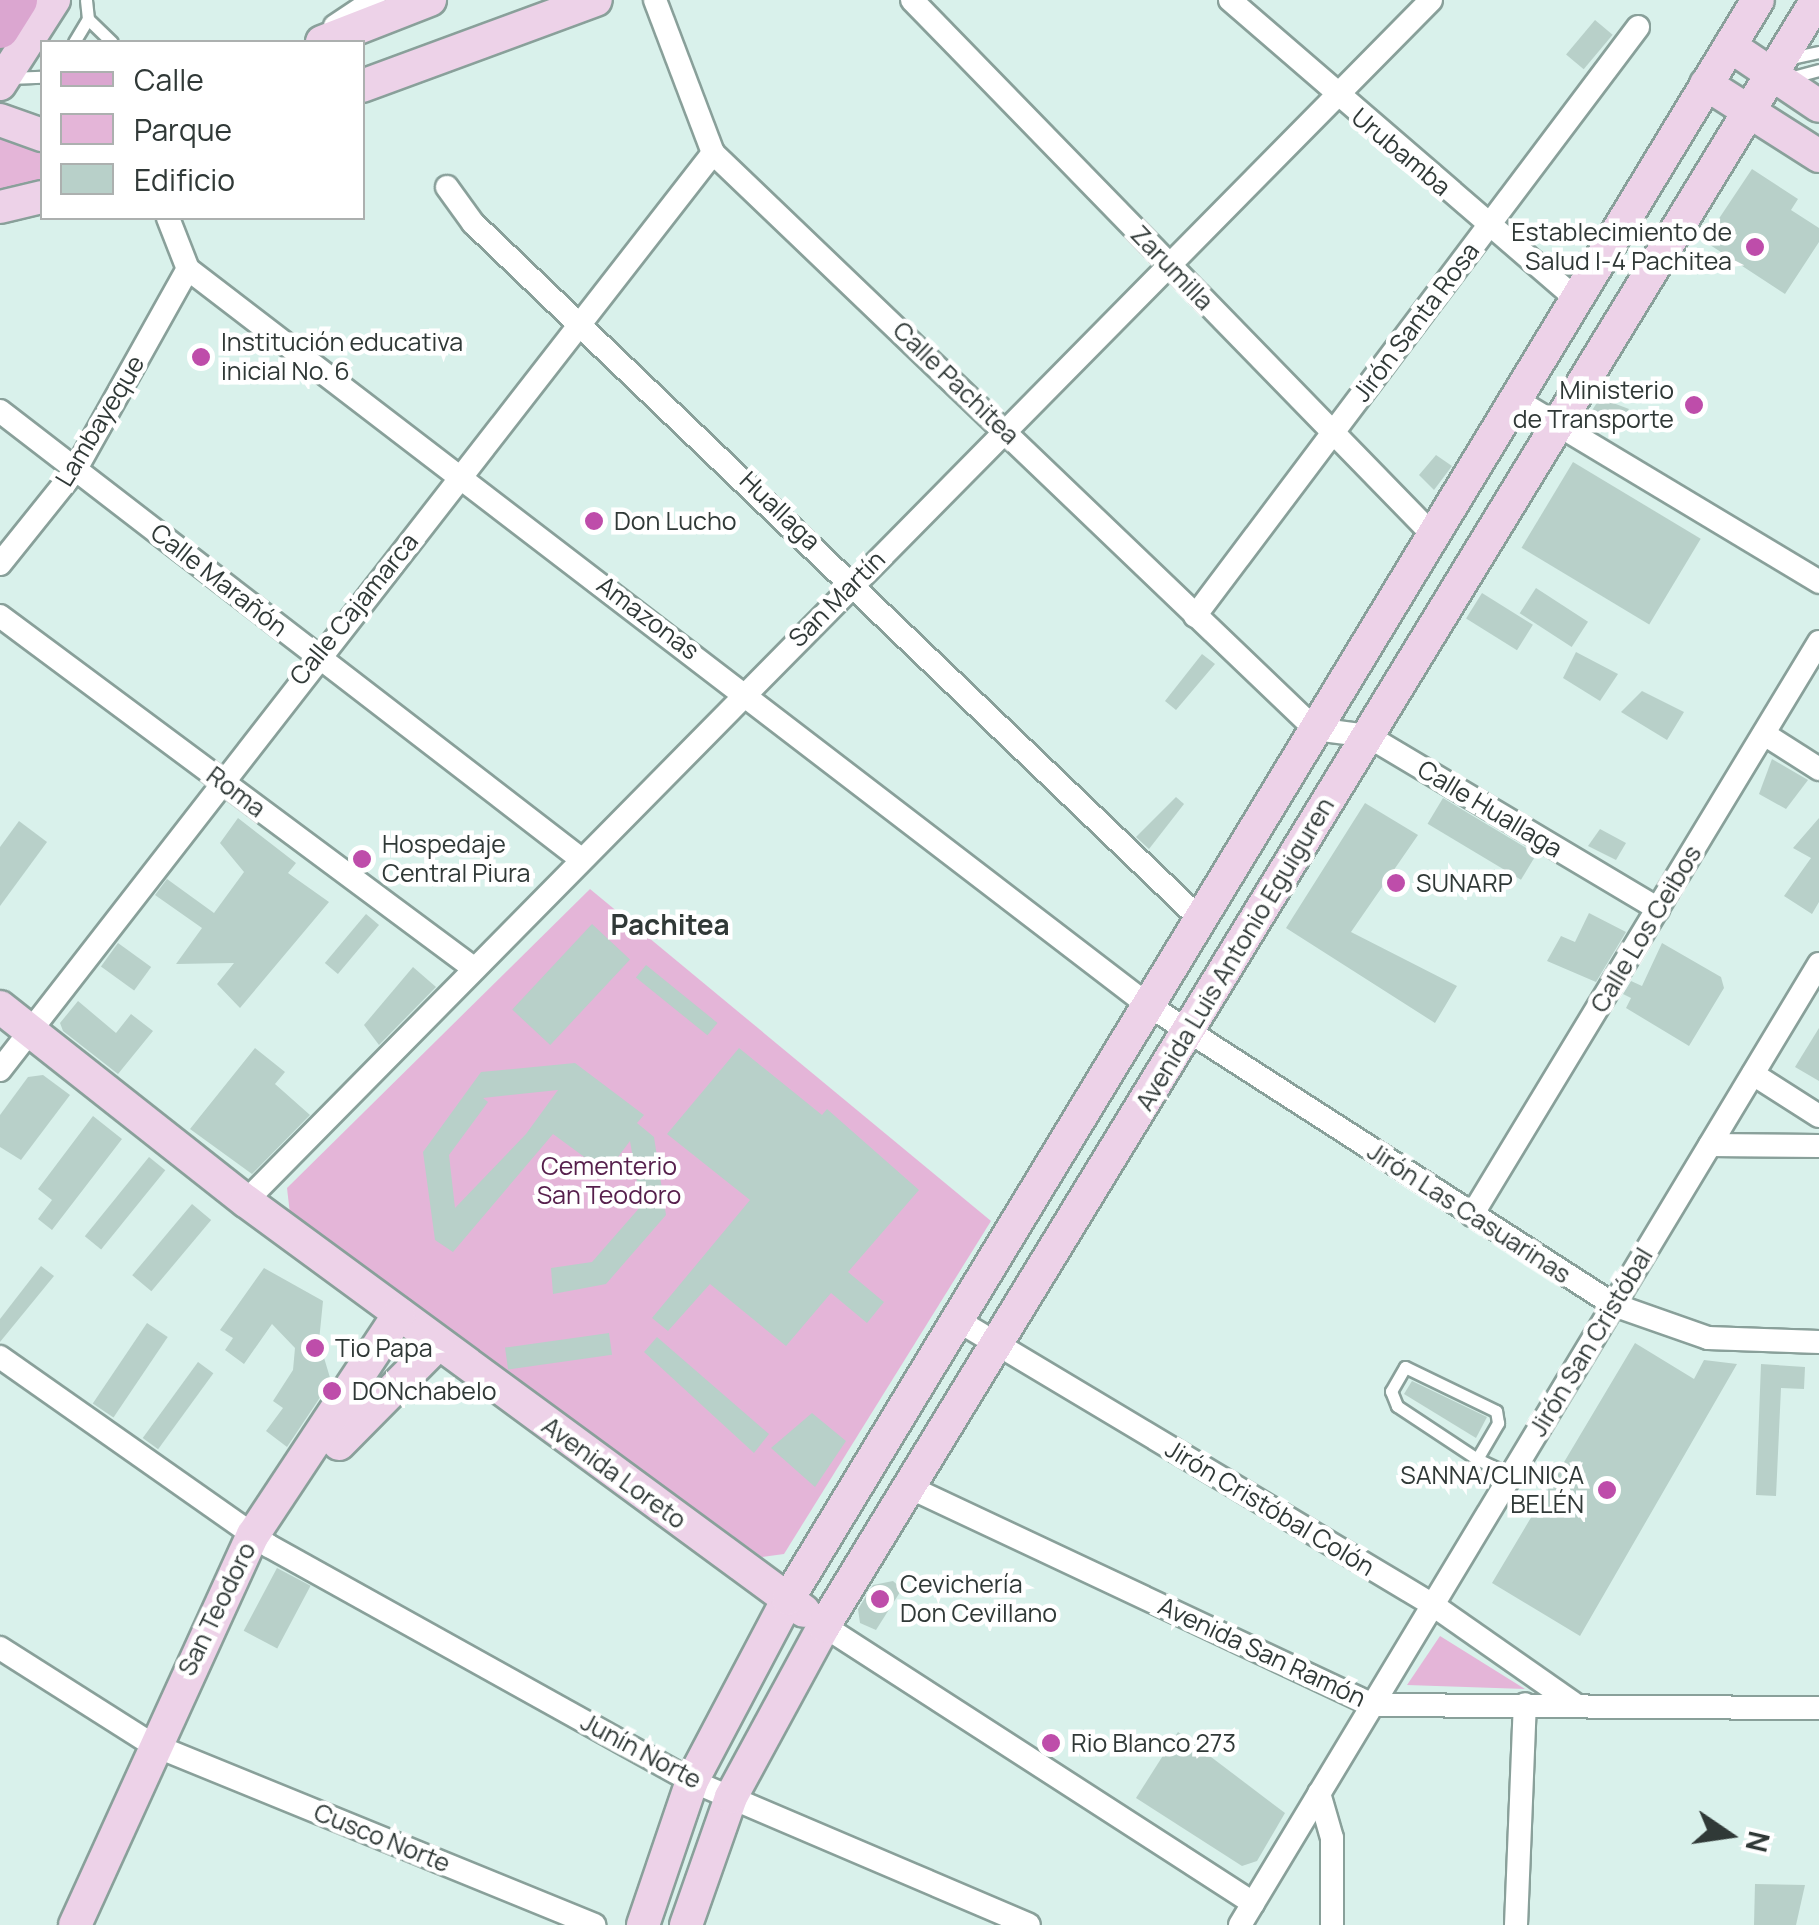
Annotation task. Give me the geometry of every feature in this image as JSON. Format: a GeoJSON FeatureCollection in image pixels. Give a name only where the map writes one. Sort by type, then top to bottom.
{"type":"FeatureCollection","features":[{"type":"Feature","properties":{"kind":"main road"},"geometry":{"type":"LineString","coordinates":[[0,28],[18,0]]}},
{"type":"Feature","properties":{"kind":"main road"},"geometry":{"type":"LineString","coordinates":[[2,81],[54,0]]}},
{"type":"Feature","properties":{"kind":"main road"},"geometry":{"type":"LineString","coordinates":[[327,40],[430,0]]}},
{"type":"Feature","properties":{"kind":"main road"},"geometry":{"type":"LineString","coordinates":[[365,85],[596,0]]}},
{"type":"Feature","properties":{"kind":"main road","name":"Avenida Luis Antonio Eguiguren"},"geometry":{"type":"LineString","coordinates":[[643,1925],[692,1781],[788,1599],[1758,0]]}},
{"type":"Feature","properties":{"kind":"main road","name":"Avenida Luis Antonio Eguiguren"},"geometry":{"type":"LineString","coordinates":[[686,1925],[731,1798],[824,1626],[1818,1]]}},
{"type":"Feature","properties":{"kind":"main road"},"geometry":{"type":"LineString","coordinates":[[1730,46],[1777,71],[1819,106]]}},
{"type":"Feature","properties":{"kind":"main road"},"geometry":{"type":"LineString","coordinates":[[1706,84],[1819,156]]}},
{"type":"Feature","properties":{"kind":"main road"},"geometry":{"type":"LineString","coordinates":[[0,120],[40,134]]}},
{"type":"Feature","properties":{"kind":"main road"},"geometry":{"type":"LineString","coordinates":[[0,207],[40,197]]}},
{"type":"Feature","properties":{"kind":"main road","name":"Avenida Loreto"},"geometry":{"type":"LineString","coordinates":[[0,1007],[246,1201],[824,1626]]}},
{"type":"Feature","properties":{"kind":"main road","name":"San Teodoro"},"geometry":{"type":"LineString","coordinates":[[75,1925],[261,1541],[399,1314]]}},
{"type":"Feature","properties":{"kind":"main road","name":"San Teodoro"},"geometry":{"type":"LineString","coordinates":[[261,1541],[356,1420],[438,1344]]}},
{"type":"Feature","properties":{"kind":"main road","name":"San Teodoro"},"geometry":{"type":"LineString","coordinates":[[99,1925],[160,1747]]}},
{"type":"Feature","properties":{"kind":"street"},"geometry":{"type":"LineString","coordinates":[[313,40],[374,0]]}},
{"type":"Feature","properties":{"kind":"street","name":"Calle Pachitea"},"geometry":{"type":"LineString","coordinates":[[656,0],[713,153],[1315,729]]}},
{"type":"Feature","properties":{"kind":"street","name":"Zarumilla"},"geometry":{"type":"LineString","coordinates":[[912,0],[1432,535]]}},
{"type":"Feature","properties":{"kind":"street","name":"Urubamba"},"geometry":{"type":"LineString","coordinates":[[1230,0],[1336,96],[1576,299]]}},
{"type":"Feature","properties":{"kind":"street","name":"San Martín"},"geometry":{"type":"LineString","coordinates":[[246,1201],[472,967],[1431,0]]}},
{"type":"Feature","properties":{"kind":"street","name":"Jirón Santa Rosa"},"geometry":{"type":"LineString","coordinates":[[1194,616],[1638,27]]}},
{"type":"Feature","properties":{"kind":"street","name":"Calle Cajamarca"},"geometry":{"type":"LineString","coordinates":[[0,1070],[27,1029],[316,654],[713,153]]}},
{"type":"Feature","properties":{"kind":"street","name":"Huallaga"},"geometry":{"type":"LineString","coordinates":[[447,187],[473,223],[854,582],[1200,919]]}},
{"type":"Feature","properties":{"kind":"street"},"geometry":{"type":"LineString","coordinates":[[169,220],[188,269]]}},
{"type":"Feature","properties":{"kind":"street","name":"Lambayeque"},"geometry":{"type":"LineString","coordinates":[[0,564],[76,469],[188,269]]}},
{"type":"Feature","properties":{"kind":"street","name":"Amazonas"},"geometry":{"type":"LineString","coordinates":[[188,269],[746,691],[1148,1005]]}},
{"type":"Feature","properties":{"kind":"street"},"geometry":{"type":"LineString","coordinates":[[1515,399],[1819,582]]}},
{"type":"Feature","properties":{"kind":"street","name":"Calle Marañón"},"geometry":{"type":"LineString","coordinates":[[0,411],[580,859]]}},
{"type":"Feature","properties":{"kind":"street","name":"Roma"},"geometry":{"type":"LineString","coordinates":[[0,616],[472,967]]}},
{"type":"Feature","properties":{"kind":"street","name":"Calle Los Ceibos"},"geometry":{"type":"LineString","coordinates":[[1472,1215],[1819,642]]}},
{"type":"Feature","properties":{"kind":"street","name":"Calle Huallaga"},"geometry":{"type":"LineString","coordinates":[[1315,729],[1368,736],[1658,909]]}},
{"type":"Feature","properties":{"kind":"street"},"geometry":{"type":"LineString","coordinates":[[1764,734],[1819,769]]}},
{"type":"Feature","properties":{"kind":"street","name":"Jirón San Cristóbal"},"geometry":{"type":"LineString","coordinates":[[1240,1925],[1819,964]]}},
{"type":"Feature","properties":{"kind":"street","name":"Jirón Las Casuarinas"},"geometry":{"type":"LineString","coordinates":[[1148,1005],[1614,1304],[1708,1338],[1819,1342]]}},
{"type":"Feature","properties":{"kind":"street"},"geometry":{"type":"LineString","coordinates":[[1753,1074],[1819,1116]]}},
{"type":"Feature","properties":{"kind":"street"},"geometry":{"type":"LineString","coordinates":[[1710,1145],[1819,1146]]}},
{"type":"Feature","properties":{"kind":"street","name":"Jirón Cristóbal Colón"},"geometry":{"type":"LineString","coordinates":[[957,1320],[1433,1605],[1576,1705]]}},
{"type":"Feature","properties":{"kind":"street","name":"Junín Norte"},"geometry":{"type":"LineString","coordinates":[[0,1357],[261,1541],[692,1781],[1029,1925]]}},
{"type":"Feature","properties":{"kind":"street","name":"Avenida San Ramón"},"geometry":{"type":"LineString","coordinates":[[909,1487],[1373,1704],[1819,1708]]}},
{"type":"Feature","properties":{"kind":"street","name":"Avenida Loreto"},"geometry":{"type":"LineString","coordinates":[[824,1626],[1253,1903]]}},
{"type":"Feature","properties":{"kind":"street","name":"Cusco Norte"},"geometry":{"type":"LineString","coordinates":[[0,1648],[160,1747],[595,1925]]}},
{"type":"Feature","properties":{"kind":"street"},"geometry":{"type":"LineString","coordinates":[[1516,1925],[1525,1704]]}},
{"type":"Feature","properties":{"kind":"street"},"geometry":{"type":"LineString","coordinates":[[1319,1794],[1332,1838],[1332,1925]]}},
{"type":"Feature","properties":{"kind":"lane"},"geometry":{"type":"LineString","coordinates":[[75,40],[88,19],[86,0]]}},
{"type":"Feature","properties":{"kind":"lane"},"geometry":{"type":"LineString","coordinates":[[88,19],[110,40]]}},
{"type":"Feature","properties":{"kind":"lane"},"geometry":{"type":"LineString","coordinates":[[1777,71],[1818,61]]}},
{"type":"Feature","properties":{"kind":"lane"},"geometry":{"type":"LineString","coordinates":[[1777,71],[1818,61]]}},
{"type":"Feature","properties":{"kind":"lane"},"geometry":{"type":"LineString","coordinates":[[2,81],[40,77]]}},
{"type":"Feature","properties":{"kind":"lane"},"geometry":{"type":"LineString","coordinates":[[1477,1459],[1498,1423],[1496,1411],[1405,1367],[1391,1391],[1397,1406],[1477,1459],[1511,1476]]}},
{"type":"Feature","properties":{"kind":"green space"},"geometry":{"type":"Polygon","coordinates":[[[0,136],[40,143],[40,186],[0,198],[0,136]]]}},
{"type":"Feature","properties":{"kind":"green space","name":"Cementerio San Teodoro"},"geometry":{"type":"Polygon","coordinates":[[[590,889],[991,1221],[784,1554],[762,1557],[290,1214],[287,1188],[590,889]]]}},
{"type":"Feature","properties":{"kind":"green space"},"geometry":{"type":"Polygon","coordinates":[[[1440,1636],[1525,1689],[1407,1685],[1440,1636]]]}},
{"type":"Feature","properties":{"kind":"building"},"geometry":{"type":"Polygon","coordinates":[[[1595,20],[1613,35],[1584,69],[1566,54],[1595,20]]]}},
{"type":"Feature","properties":{"kind":"building"},"geometry":{"type":"Polygon","coordinates":[[[1752,169],[1798,199],[1791,210],[1819,228],[1819,242],[1785,294],[1704,241],[1752,169]]]}},
{"type":"Feature","properties":{"kind":"building"},"geometry":{"type":"Polygon","coordinates":[[[1600,398],[1629,409],[1614,433],[1591,412],[1600,398]]]}},
{"type":"Feature","properties":{"kind":"building"},"geometry":{"type":"Polygon","coordinates":[[[1436,455],[1452,466],[1434,490],[1419,475],[1436,455]]]}},
{"type":"Feature","properties":{"kind":"building"},"geometry":{"type":"Polygon","coordinates":[[[1573,462],[1701,539],[1649,624],[1521,548],[1573,462]]]}},
{"type":"Feature","properties":{"kind":"building"},"geometry":{"type":"Polygon","coordinates":[[[1536,588],[1588,622],[1572,647],[1520,613],[1536,588]]]}},
{"type":"Feature","properties":{"kind":"building"},"geometry":{"type":"Polygon","coordinates":[[[1482,593],[1533,625],[1517,650],[1466,618],[1482,593]]]}},
{"type":"Feature","properties":{"kind":"building"},"geometry":{"type":"Polygon","coordinates":[[[1576,652],[1618,674],[1600,701],[1563,678],[1576,652]]]}},
{"type":"Feature","properties":{"kind":"building"},"geometry":{"type":"Polygon","coordinates":[[[1202,654],[1215,664],[1176,710],[1165,701],[1202,654]]]}},
{"type":"Feature","properties":{"kind":"building"},"geometry":{"type":"Polygon","coordinates":[[[1642,691],[1684,712],[1667,740],[1621,712],[1642,691]]]}},
{"type":"Feature","properties":{"kind":"building"},"geometry":{"type":"Polygon","coordinates":[[[1772,759],[1808,780],[1786,809],[1759,794],[1772,759]]]}},
{"type":"Feature","properties":{"kind":"building"},"geometry":{"type":"Polygon","coordinates":[[[1176,797],[1184,804],[1149,849],[1136,837],[1176,797]]]}},
{"type":"Feature","properties":{"kind":"building"},"geometry":{"type":"Polygon","coordinates":[[[1443,798],[1536,854],[1521,880],[1428,824],[1443,798]]]}},
{"type":"Feature","properties":{"kind":"building"},"geometry":{"type":"Polygon","coordinates":[[[1365,803],[1418,835],[1351,932],[1457,986],[1435,1023],[1286,928],[1365,803]]]}},
{"type":"Feature","properties":{"kind":"building"},"geometry":{"type":"Polygon","coordinates":[[[238,818],[296,863],[288,873],[329,902],[240,1008],[217,984],[234,963],[176,964],[202,928],[155,895],[167,879],[214,913],[244,872],[220,843],[238,818]]]}},
{"type":"Feature","properties":{"kind":"building"},"geometry":{"type":"Polygon","coordinates":[[[1819,818],[1819,902],[1812,914],[1784,896],[1811,858],[1793,848],[1819,818]]]}},
{"type":"Feature","properties":{"kind":"building"},"geometry":{"type":"Polygon","coordinates":[[[19,821],[47,842],[0,906],[0,847],[19,821]]]}},
{"type":"Feature","properties":{"kind":"building"},"geometry":{"type":"Polygon","coordinates":[[[1600,829],[1626,843],[1616,860],[1588,846],[1600,829]]]}},
{"type":"Feature","properties":{"kind":"building"},"geometry":{"type":"Polygon","coordinates":[[[1589,913],[1626,932],[1596,982],[1547,961],[1561,936],[1575,942],[1589,913]]]}},
{"type":"Feature","properties":{"kind":"building"},"geometry":{"type":"Polygon","coordinates":[[[366,914],[379,925],[338,974],[325,963],[366,914]]]}},
{"type":"Feature","properties":{"kind":"building"},"geometry":{"type":"Polygon","coordinates":[[[592,924],[630,959],[550,1045],[512,1010],[592,924]]]}},
{"type":"Feature","properties":{"kind":"building"},"geometry":{"type":"Polygon","coordinates":[[[118,943],[151,967],[134,991],[101,966],[118,943]]]}},
{"type":"Feature","properties":{"kind":"building"},"geometry":{"type":"Polygon","coordinates":[[[1662,943],[1721,977],[1724,988],[1689,1046],[1626,1008],[1631,998],[1623,994],[1631,981],[1642,986],[1662,943]]]}},
{"type":"Feature","properties":{"kind":"building"},"geometry":{"type":"Polygon","coordinates":[[[646,965],[717,1023],[707,1035],[636,977],[646,965]]]}},
{"type":"Feature","properties":{"kind":"building"},"geometry":{"type":"Polygon","coordinates":[[[413,967],[436,987],[379,1045],[364,1025],[413,967]]]}},
{"type":"Feature","properties":{"kind":"building"},"geometry":{"type":"Polygon","coordinates":[[[78,1001],[116,1033],[131,1014],[153,1031],[118,1074],[63,1031],[60,1023],[78,1001]]]}},
{"type":"Feature","properties":{"kind":"building"},"geometry":{"type":"Polygon","coordinates":[[[1819,1028],[1819,1081],[1795,1067],[1819,1028]]]}},
{"type":"Feature","properties":{"kind":"building"},"geometry":{"type":"Polygon","coordinates":[[[255,1048],[285,1072],[275,1084],[310,1115],[252,1174],[190,1129],[255,1048]]]}},
{"type":"Feature","properties":{"kind":"building"},"geometry":{"type":"Polygon","coordinates":[[[739,1048],[822,1115],[827,1109],[919,1190],[848,1272],[884,1302],[867,1323],[831,1293],[786,1346],[710,1284],[668,1331],[652,1318],[750,1200],[667,1134],[739,1048]]]}},
{"type":"Feature","properties":{"kind":"building"},"geometry":{"type":"Polygon","coordinates":[[[575,1063],[644,1115],[637,1123],[654,1137],[666,1215],[606,1284],[553,1294],[551,1268],[592,1262],[641,1206],[630,1141],[606,1173],[553,1134],[453,1252],[435,1240],[423,1152],[481,1072],[575,1063]],[[558,1090],[483,1098],[488,1102],[449,1155],[455,1208],[526,1134],[558,1090]]]}},
{"type":"Feature","properties":{"kind":"building"},"geometry":{"type":"Polygon","coordinates":[[[43,1075],[70,1095],[21,1160],[0,1147],[0,1115],[28,1077],[43,1075]]]}},
{"type":"Feature","properties":{"kind":"building"},"geometry":{"type":"Polygon","coordinates":[[[93,1116],[122,1139],[52,1230],[38,1219],[52,1200],[38,1189],[93,1116]]]}},
{"type":"Feature","properties":{"kind":"building"},"geometry":{"type":"Polygon","coordinates":[[[149,1157],[165,1170],[101,1249],[85,1236],[149,1157]]]}},
{"type":"Feature","properties":{"kind":"building"},"geometry":{"type":"Polygon","coordinates":[[[192,1204],[211,1220],[151,1291],[132,1275],[192,1204]]]}},
{"type":"Feature","properties":{"kind":"building"},"geometry":{"type":"Polygon","coordinates":[[[41,1266],[54,1276],[0,1342],[0,1319],[41,1266]]]}},
{"type":"Feature","properties":{"kind":"building"},"geometry":{"type":"Polygon","coordinates":[[[264,1268],[323,1301],[319,1341],[331,1381],[287,1447],[266,1431],[283,1408],[273,1401],[293,1370],[295,1348],[272,1324],[244,1364],[225,1350],[233,1338],[220,1330],[264,1268]]]}},
{"type":"Feature","properties":{"kind":"building"},"geometry":{"type":"Polygon","coordinates":[[[147,1323],[168,1337],[113,1417],[93,1403],[147,1323]]]}},
{"type":"Feature","properties":{"kind":"building"},"geometry":{"type":"Polygon","coordinates":[[[609,1333],[612,1355],[508,1369],[505,1348],[609,1333]]]}},
{"type":"Feature","properties":{"kind":"building"},"geometry":{"type":"Polygon","coordinates":[[[657,1337],[769,1434],[754,1453],[644,1352],[657,1337]]]}},
{"type":"Feature","properties":{"kind":"building","name":"SANNA/CLINICA BELÉN"},"geometry":{"type":"Polygon","coordinates":[[[1635,1343],[1694,1379],[1704,1360],[1737,1364],[1580,1636],[1492,1583],[1635,1343]]]}},
{"type":"Feature","properties":{"kind":"building"},"geometry":{"type":"Polygon","coordinates":[[[198,1362],[213,1373],[158,1449],[143,1438],[198,1362]]]}},
{"type":"Feature","properties":{"kind":"building"},"geometry":{"type":"Polygon","coordinates":[[[1761,1364],[1805,1367],[1804,1389],[1781,1388],[1776,1496],[1756,1495],[1761,1364]]]}},
{"type":"Feature","properties":{"kind":"building"},"geometry":{"type":"Polygon","coordinates":[[[1412,1381],[1487,1417],[1476,1438],[1404,1394],[1412,1381]]]}},
{"type":"Feature","properties":{"kind":"building"},"geometry":{"type":"Polygon","coordinates":[[[812,1413],[846,1441],[815,1487],[771,1448],[812,1413]]]}},
{"type":"Feature","properties":{"kind":"building"},"geometry":{"type":"Polygon","coordinates":[[[277,1568],[311,1586],[277,1649],[244,1631],[277,1568]]]}},
{"type":"Feature","properties":{"kind":"building","name":"Cevichería Don Cevillano"},"geometry":{"type":"Polygon","coordinates":[[[893,1581],[902,1589],[876,1630],[860,1623],[858,1609],[873,1585],[893,1581]]]}},
{"type":"Feature","properties":{"kind":"building"},"geometry":{"type":"Polygon","coordinates":[[[1178,1732],[1285,1813],[1257,1861],[1242,1866],[1136,1798],[1178,1732]]]}},
{"type":"Feature","properties":{"kind":"building"},"geometry":{"type":"Polygon","coordinates":[[[1755,1884],[1805,1885],[1796,1925],[1754,1925],[1755,1884]]]}},
{"type":"Feature","properties":{"kind":"place","name":"Establecimiento de Salud I-4 Pachitea"},"geometry":{"type":"Point","coordinates":[1755,247]}},
{"type":"Feature","properties":{"kind":"place","name":"Institución educativa inicial No. 6"},"geometry":{"type":"Point","coordinates":[201,357]}},
{"type":"Feature","properties":{"kind":"place","name":"Ministerio de Transporte"},"geometry":{"type":"Point","coordinates":[1694,405]}},
{"type":"Feature","properties":{"kind":"place","name":"Don Lucho"},"geometry":{"type":"Point","coordinates":[594,521]}},
{"type":"Feature","properties":{"kind":"place","name":"Hospedaje Central Piura"},"geometry":{"type":"Point","coordinates":[362,859]}},
{"type":"Feature","properties":{"kind":"place","name":"SUNARP"},"geometry":{"type":"Point","coordinates":[1396,883]}},
{"type":"Feature","properties":{"kind":"place","name":"Tio Papa"},"geometry":{"type":"Point","coordinates":[315,1348]}},
{"type":"Feature","properties":{"kind":"place","name":"DONchabelo"},"geometry":{"type":"Point","coordinates":[332,1391]}},
{"type":"Feature","properties":{"kind":"place","name":"SANNA/CLINICA BELÉN"},"geometry":{"type":"Point","coordinates":[1607,1490]}},
{"type":"Feature","properties":{"kind":"place","name":"Cevichería Don Cevillano"},"geometry":{"type":"Point","coordinates":[880,1599]}},
{"type":"Feature","properties":{"kind":"place","name":"Rio Blanco 273"},"geometry":{"type":"Point","coordinates":[1051,1743]}},
{"type":"Feature","properties":{"kind":"district","name":"Pachitea"},"geometry":{"type":"Point","coordinates":[670,924]}}]}
